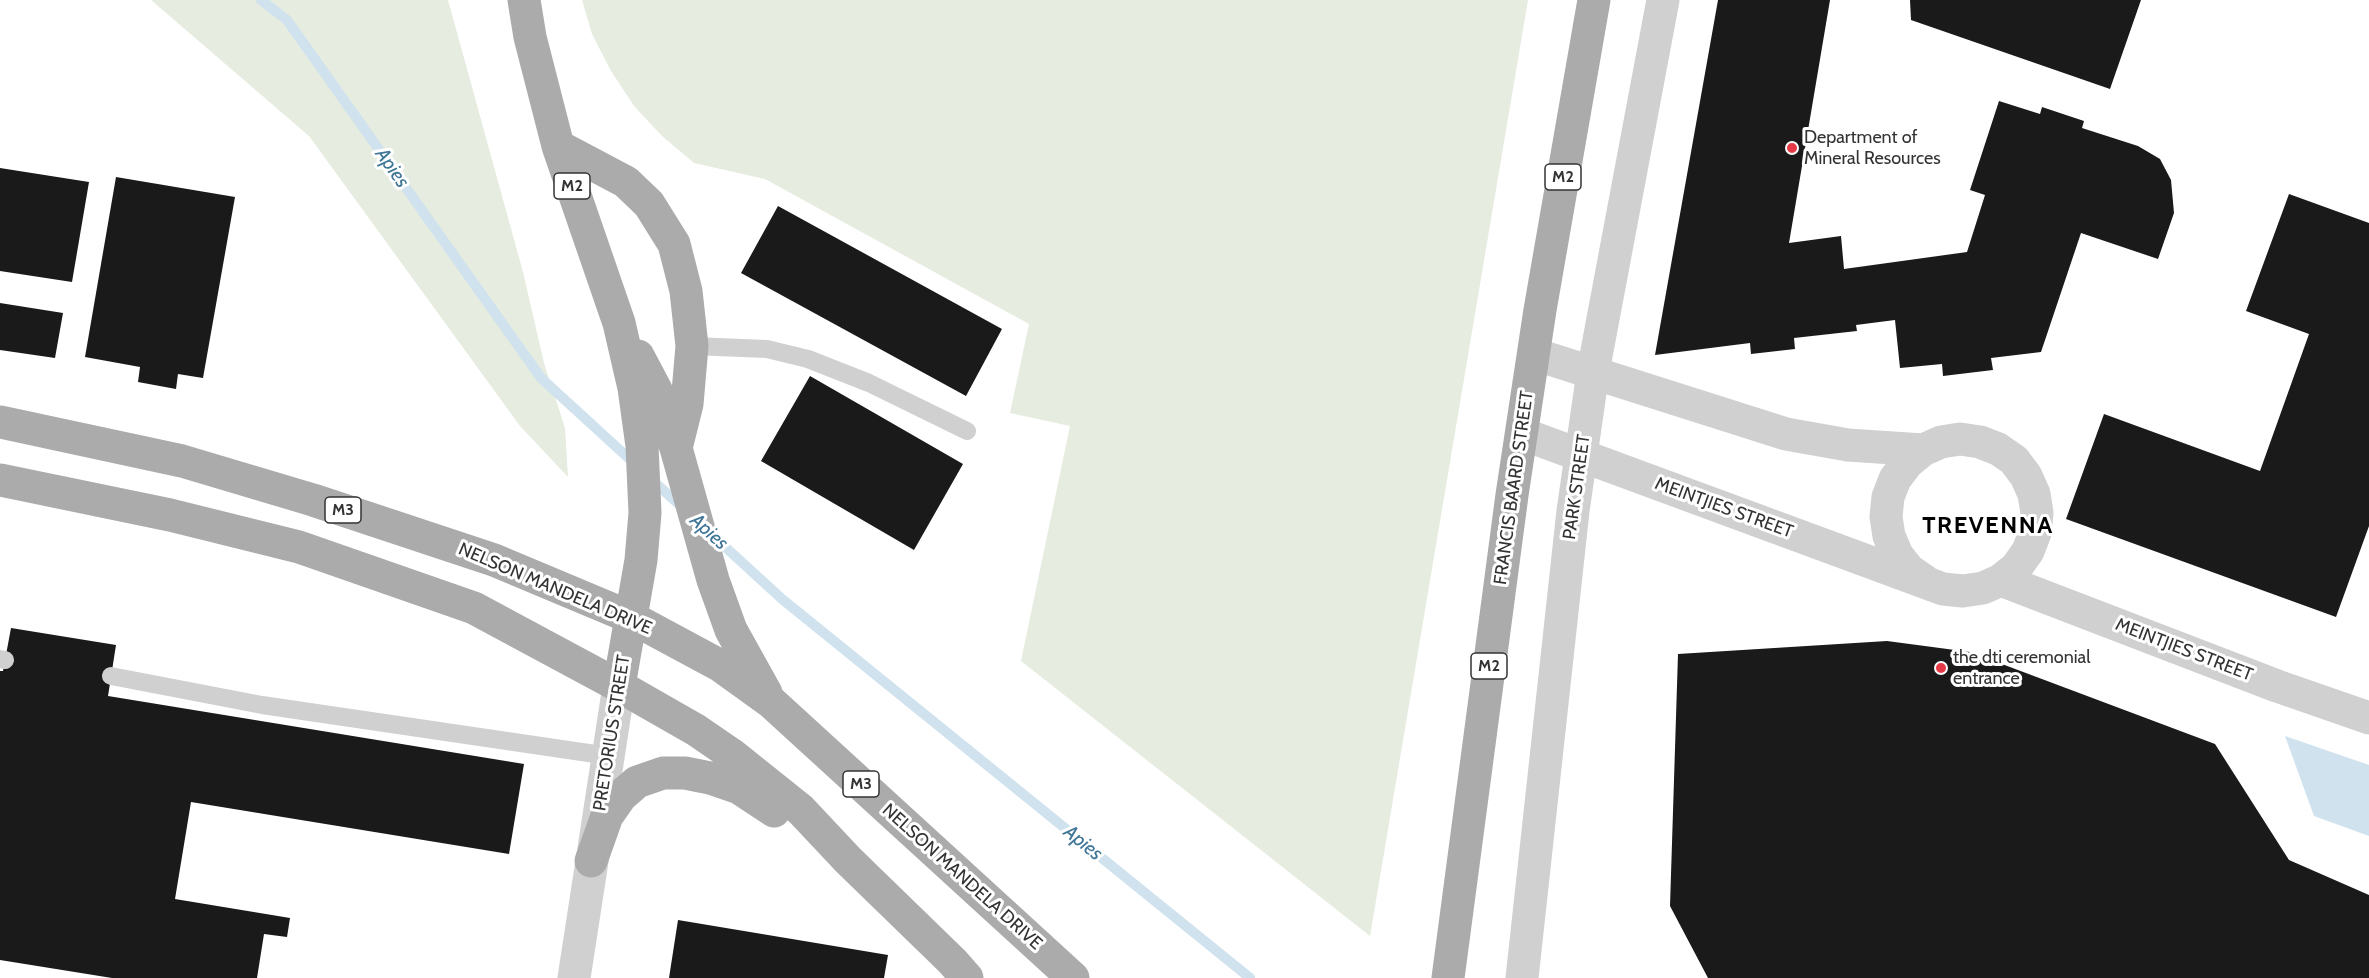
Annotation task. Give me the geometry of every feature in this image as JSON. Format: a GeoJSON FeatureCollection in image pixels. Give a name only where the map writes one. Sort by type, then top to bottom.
{"type":"FeatureCollection","features":[{"type":"Feature","properties":{"kind":"main road","name":"PRETORIUS STREET"},"geometry":{"type":"LineString","coordinates":[[524,0],[530,37],[558,146],[619,323],[630,370],[642,446],[645,513],[641,560],[619,686]]}},
{"type":"Feature","properties":{"kind":"main road","name":"FRANCIS BAARD STREET"},"geometry":{"type":"LineString","coordinates":[[1448,978],[1512,495],[1594,0]]}},
{"type":"Feature","properties":{"kind":"main road"},"geometry":{"type":"LineString","coordinates":[[558,146],[626,182],[649,204],[674,244],[686,291],[692,346],[679,460]]}},
{"type":"Feature","properties":{"kind":"main road"},"geometry":{"type":"LineString","coordinates":[[619,323],[656,390],[679,460],[713,580],[731,630],[771,702]]}},
{"type":"Feature","properties":{"kind":"main road","name":"NELSON MANDELA DRIVE"},"geometry":{"type":"LineString","coordinates":[[0,422],[183,461],[313,500],[494,560],[630,617],[721,666],[771,702],[1073,978]]}},
{"type":"Feature","properties":{"kind":"main road"},"geometry":{"type":"LineString","coordinates":[[0,480],[170,515],[299,547],[474,608],[619,686],[696,730],[731,754],[801,810],[967,978]]}},
{"type":"Feature","properties":{"kind":"main road"},"geometry":{"type":"LineString","coordinates":[[591,861],[607,816],[621,796],[637,782],[663,773],[685,773],[710,778],[739,789],[848,860]]}},
{"type":"Feature","properties":{"kind":"main road"},"geometry":{"type":"LineString","coordinates":[[1439,978],[1453,940]]}},
{"type":"Feature","properties":{"kind":"street","name":"PARK STREET"},"geometry":{"type":"LineString","coordinates":[[1522,978],[1573,511],[1593,372],[1663,0]]}},
{"type":"Feature","properties":{"kind":"street"},"geometry":{"type":"LineString","coordinates":[[1534,354],[1786,435],[1848,445],[1923,450]]}},
{"type":"Feature","properties":{"kind":"street","name":"MEINTJIES STREET"},"geometry":{"type":"LineString","coordinates":[[1523,434],[1925,581]]}},
{"type":"Feature","properties":{"kind":"street"},"geometry":{"type":"LineString","coordinates":[[1960,439],[1980,442],[2006,454],[2014,460],[2026,476],[2036,504],[2035,534],[2028,551],[2016,568],[2001,580],[1983,588],[1963,591],[1943,588],[1925,581],[1909,570],[1897,555],[1889,536],[1886,517],[1888,497],[1895,479],[1907,463],[1923,450],[1941,442],[1960,439]]}},
{"type":"Feature","properties":{"kind":"street","name":"MEINTJIES STREET"},"geometry":{"type":"LineString","coordinates":[[2001,580],[2277,686],[2369,718]]}},
{"type":"Feature","properties":{"kind":"street","name":"PRETORIUS STREET"},"geometry":{"type":"LineString","coordinates":[[574,978],[619,686]]}},
{"type":"Feature","properties":{"kind":"lane"},"geometry":{"type":"LineString","coordinates":[[692,346],[767,349],[808,359],[869,383],[967,431]]}},
{"type":"Feature","properties":{"kind":"lane"},"geometry":{"type":"LineString","coordinates":[[111,676],[262,705],[609,756]]}},
{"type":"Feature","properties":{"kind":"shaded area"},"geometry":{"type":"Polygon","coordinates":[[[151,0],[448,0],[523,272],[544,363],[565,428],[568,477],[520,426],[309,136],[151,0]]]}},
{"type":"Feature","properties":{"kind":"shaded area"},"geometry":{"type":"Polygon","coordinates":[[[582,0],[1528,0],[1370,936],[1021,661],[1070,426],[1010,413],[1029,324],[765,179],[694,163],[662,136],[634,106],[611,71],[592,34],[582,0]]]}},
{"type":"Feature","properties":{"kind":"water"},"geometry":{"type":"Polygon","coordinates":[[[2285,736],[2369,765],[2369,836],[2314,816],[2285,736]]]}},
{"type":"Feature","properties":{"kind":"building"},"geometry":{"type":"Polygon","coordinates":[[[1718,0],[1830,0],[1789,243],[1841,236],[1844,269],[1967,252],[1985,195],[1970,190],[1999,101],[2040,114],[2042,107],[2084,121],[2082,128],[2138,146],[2160,159],[2171,180],[2174,213],[2158,259],[2081,233],[2041,352],[1991,358],[1993,370],[1943,376],[1942,364],[1900,368],[1895,320],[1856,325],[1857,331],[1794,338],[1795,349],[1751,354],[1750,343],[1655,355],[1718,0]]]}},
{"type":"Feature","properties":{"kind":"building"},"geometry":{"type":"Polygon","coordinates":[[[1910,0],[2141,0],[2110,89],[1911,20],[1910,0]]]}},
{"type":"Feature","properties":{"kind":"building"},"geometry":{"type":"Polygon","coordinates":[[[0,168],[89,182],[72,282],[0,271],[0,168]]]}},
{"type":"Feature","properties":{"kind":"building"},"geometry":{"type":"Polygon","coordinates":[[[116,177],[235,197],[203,378],[178,374],[176,389],[138,382],[140,367],[85,357],[116,177]]]}},
{"type":"Feature","properties":{"kind":"building"},"geometry":{"type":"Polygon","coordinates":[[[2289,194],[2369,223],[2369,526],[2336,617],[2066,519],[2104,414],[2260,471],[2309,334],[2246,311],[2289,194]]]}},
{"type":"Feature","properties":{"kind":"building"},"geometry":{"type":"Polygon","coordinates":[[[778,206],[1002,329],[966,396],[741,273],[778,206]]]}},
{"type":"Feature","properties":{"kind":"building"},"geometry":{"type":"Polygon","coordinates":[[[0,303],[63,313],[55,358],[0,350],[0,303]]]}},
{"type":"Feature","properties":{"kind":"building"},"geometry":{"type":"Polygon","coordinates":[[[810,376],[963,464],[914,550],[761,461],[810,376]]]}},
{"type":"Feature","properties":{"kind":"building"},"geometry":{"type":"Polygon","coordinates":[[[11,628],[116,645],[108,696],[524,764],[509,854],[191,802],[175,899],[290,918],[287,937],[264,934],[257,978],[112,978],[0,960],[0,671],[3,671],[11,628]]]}},
{"type":"Feature","properties":{"kind":"building"},"geometry":{"type":"Polygon","coordinates":[[[1887,641],[1970,652],[2215,744],[2289,860],[2369,895],[2369,978],[1708,978],[1670,906],[1678,654],[1887,641]]]}},
{"type":"Feature","properties":{"kind":"building"},"geometry":{"type":"Polygon","coordinates":[[[678,920],[888,955],[884,978],[669,978],[678,920]]]}},
{"type":"Feature","properties":{"kind":"waterway","name":"Apies"},"geometry":{"type":"LineString","coordinates":[[261,0],[287,20],[541,378],[635,464]]}},
{"type":"Feature","properties":{"kind":"waterway","name":"Apies"},"geometry":{"type":"LineString","coordinates":[[651,479],[684,509]]}},
{"type":"Feature","properties":{"kind":"waterway","name":"Apies"},"geometry":{"type":"LineString","coordinates":[[711,534],[782,599],[1250,978]]}},
{"type":"Feature","properties":{"kind":"place","name":"Department of Mineral Resources"},"geometry":{"type":"Point","coordinates":[1792,148]}},
{"type":"Feature","properties":{"kind":"place","name":"the dti ceremonial entrance"},"geometry":{"type":"Point","coordinates":[1941,668]}},
{"type":"Feature","properties":{"kind":"district","name":"TREVENNA"},"geometry":{"type":"Point","coordinates":[1988,526]}}]}
